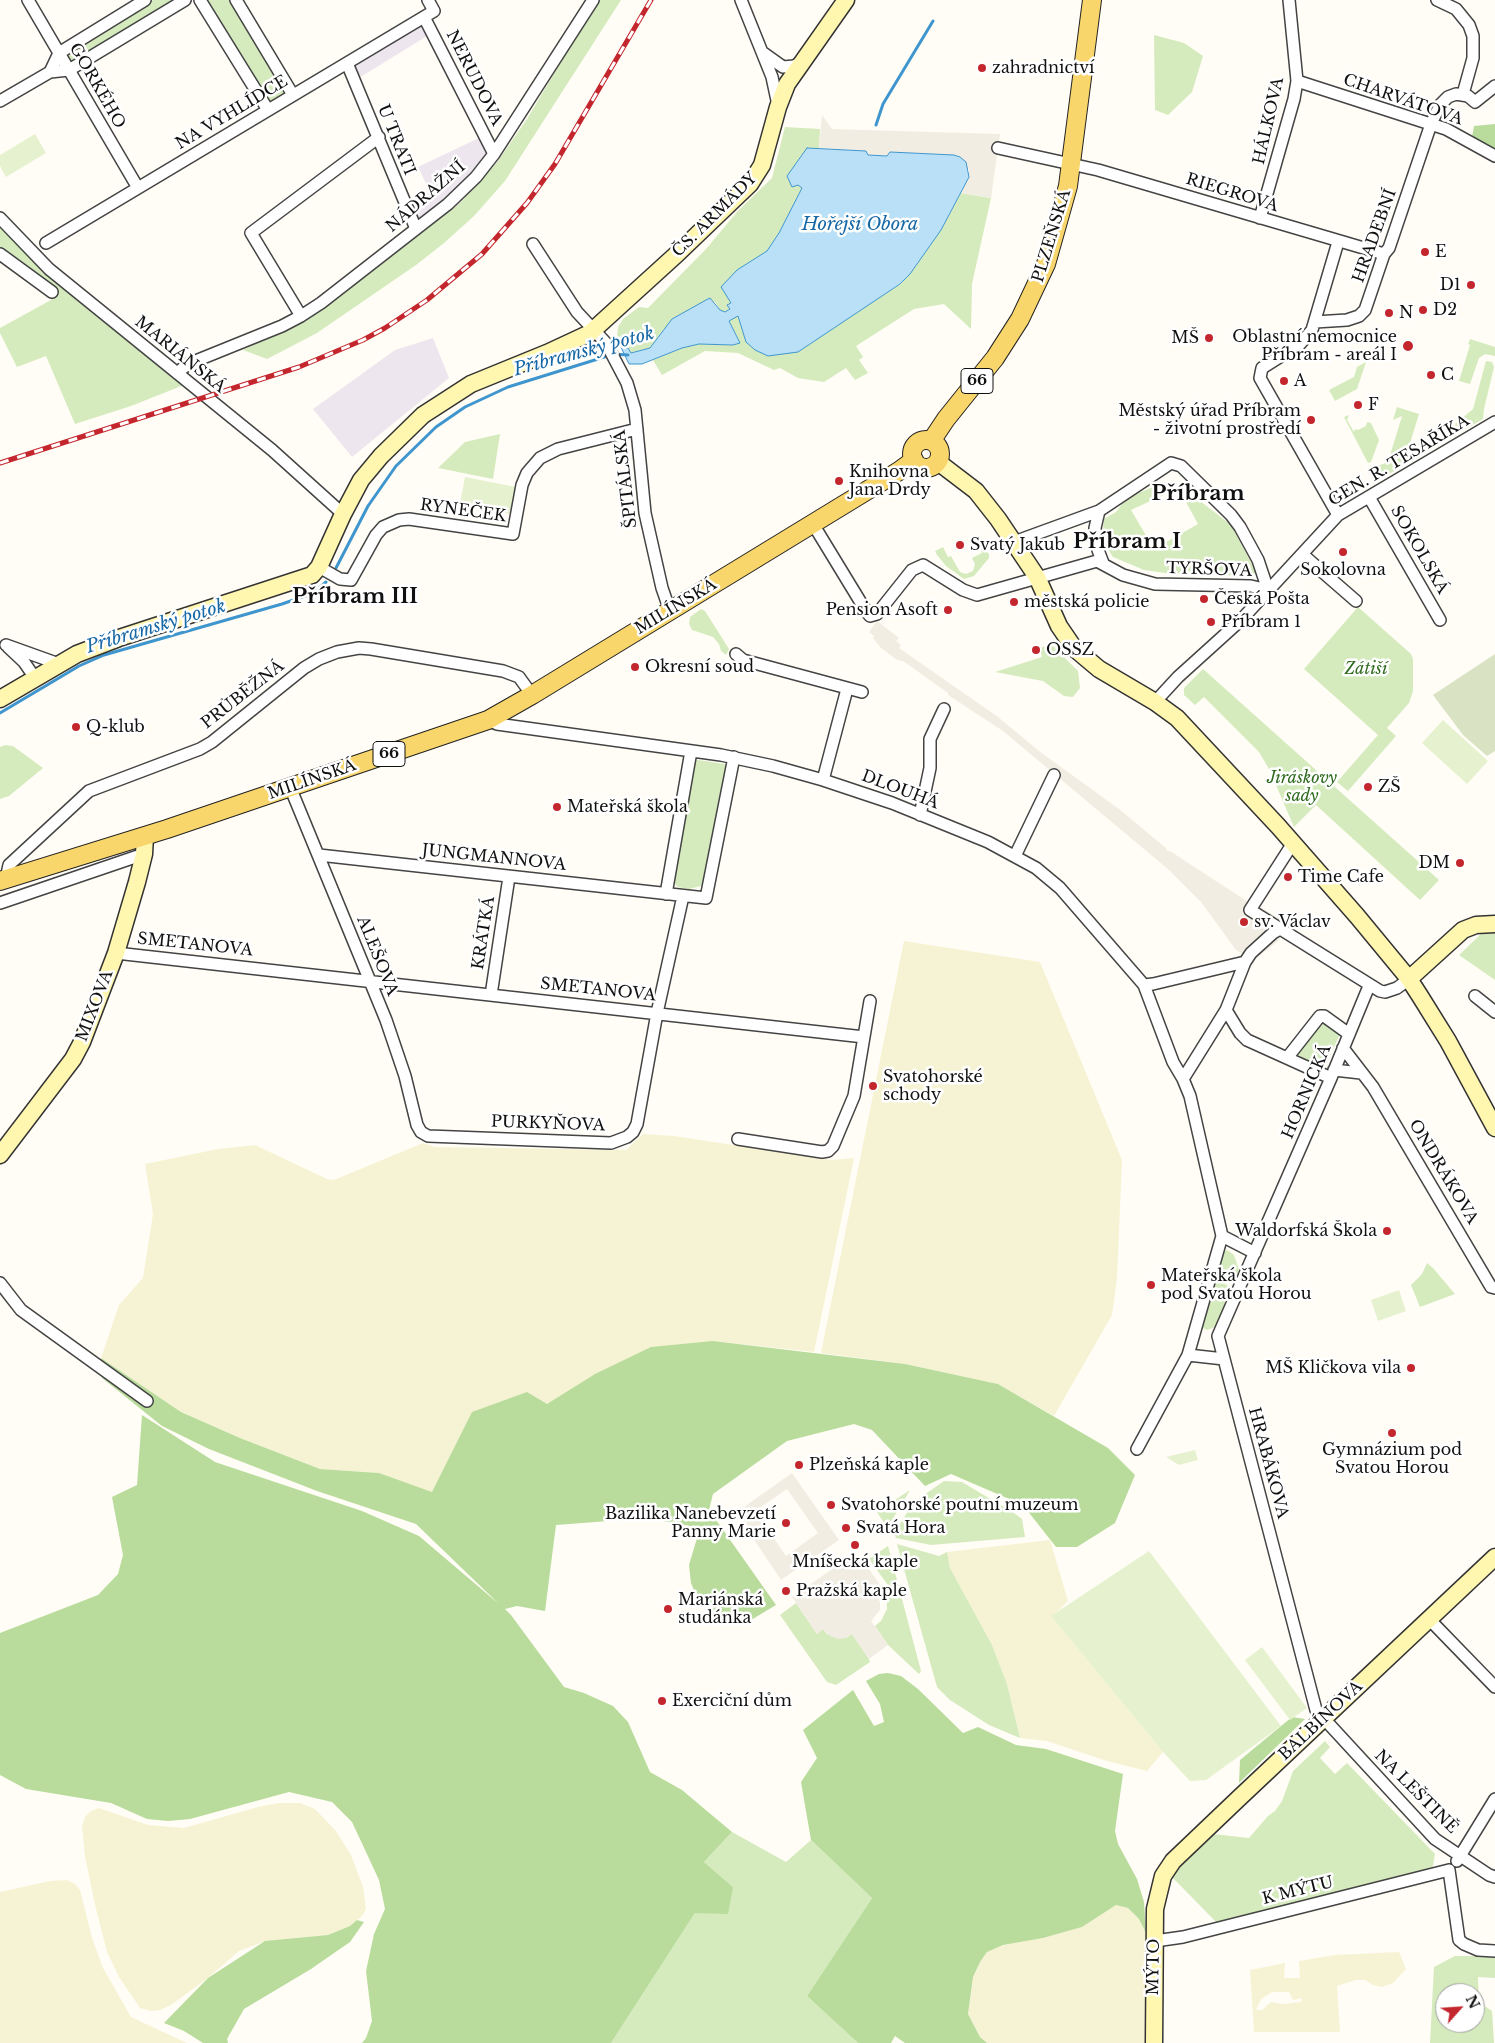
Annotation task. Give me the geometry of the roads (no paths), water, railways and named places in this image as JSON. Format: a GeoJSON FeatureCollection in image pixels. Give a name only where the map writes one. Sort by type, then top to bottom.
{"type":"FeatureCollection","features":[{"type":"Feature","properties":{"kind":"main road","name":"PLZEŇSKÁ"},"geometry":{"type":"LineString","coordinates":[[932,440],[946,419],[995,358],[1024,312],[1046,264],[1068,186],[1085,40],[1092,0]]}},
{"type":"Feature","properties":{"kind":"main road"},"geometry":{"type":"LineString","coordinates":[[927,439],[932,440],[940,450],[938,462],[930,468],[921,467],[914,460],[912,450],[918,442],[927,439]]}},
{"type":"Feature","properties":{"kind":"main road","name":"66"},"geometry":{"type":"LineString","coordinates":[[813,524],[914,460]]}},
{"type":"Feature","properties":{"kind":"main road","name":"MILÍNSKÁ"},"geometry":{"type":"LineString","coordinates":[[6,880],[146,836],[488,720],[813,524]]}},
{"type":"Feature","properties":{"kind":"street","name":"GORKÉHO"},"geometry":{"type":"LineString","coordinates":[[28,0],[138,188]]}},
{"type":"Feature","properties":{"kind":"street"},"geometry":{"type":"LineString","coordinates":[[50,72],[59,53],[145,0]]}},
{"type":"Feature","properties":{"kind":"street"},"geometry":{"type":"LineString","coordinates":[[0,101],[50,72],[69,70],[185,0]]}},
{"type":"Feature","properties":{"kind":"street"},"geometry":{"type":"LineString","coordinates":[[200,0],[268,110]]}},
{"type":"Feature","properties":{"kind":"street"},"geometry":{"type":"LineString","coordinates":[[236,0],[293,95]]}},
{"type":"Feature","properties":{"kind":"street","name":"NA VYHLÍDCE"},"geometry":{"type":"LineString","coordinates":[[46,243],[434,11],[428,0]]}},
{"type":"Feature","properties":{"kind":"street","name":"NÁDRAŽNÍ"},"geometry":{"type":"LineString","coordinates":[[177,373],[188,364],[282,326],[301,316],[321,303],[448,204],[476,177],[494,154],[593,0]]}},
{"type":"Feature","properties":{"kind":"street"},"geometry":{"type":"LineString","coordinates":[[741,0],[774,85],[778,107]]}},
{"type":"Feature","properties":{"kind":"street","name":"ČS. ARMÁDY"},"geometry":{"type":"LineString","coordinates":[[319,567],[361,480],[381,456],[423,415],[471,384],[574,342],[594,330],[750,184],[762,165],[786,84],[846,0]]}},
{"type":"Feature","properties":{"kind":"street","name":"HÁLKOVA"},"geometry":{"type":"LineString","coordinates":[[1260,218],[1294,99],[1297,81],[1289,0]]}},
{"type":"Feature","properties":{"kind":"street"},"geometry":{"type":"LineString","coordinates":[[1437,0],[1456,8],[1470,25],[1473,36],[1473,58],[1463,94],[1475,102],[1495,86]]}},
{"type":"Feature","properties":{"kind":"street","name":"NERUDOVA"},"geometry":{"type":"LineString","coordinates":[[424,17],[494,154]]}},
{"type":"Feature","properties":{"kind":"street"},"geometry":{"type":"LineString","coordinates":[[762,52],[783,67],[794,66],[802,62]]}},
{"type":"Feature","properties":{"kind":"street","name":"U TRATI"},"geometry":{"type":"LineString","coordinates":[[347,63],[416,229]]}},
{"type":"Feature","properties":{"kind":"street","name":"CHARVÁTOVA"},"geometry":{"type":"LineString","coordinates":[[1297,81],[1446,129],[1495,156]]}},
{"type":"Feature","properties":{"kind":"street","name":"HRADEBNÍ"},"geometry":{"type":"LineString","coordinates":[[1316,322],[1346,320],[1359,316],[1365,310],[1382,259],[1389,248],[1431,124],[1440,105],[1448,97],[1463,94]]}},
{"type":"Feature","properties":{"kind":"street"},"geometry":{"type":"LineString","coordinates":[[301,316],[251,233],[379,137]]}},
{"type":"Feature","properties":{"kind":"street","name":"RIEGROVA"},"geometry":{"type":"LineString","coordinates":[[998,148],[1132,179],[1338,242],[1382,259]]}},
{"type":"Feature","properties":{"kind":"street","name":"MARIÁNSKÁ"},"geometry":{"type":"LineString","coordinates":[[0,218],[49,269],[272,450],[343,514]]}},
{"type":"Feature","properties":{"kind":"street","name":"HRADEBNÍ"},"geometry":{"type":"LineString","coordinates":[[1338,242],[1316,322],[1307,337],[1300,344],[1270,362],[1260,373],[1262,382],[1338,515]]}},
{"type":"Feature","properties":{"kind":"street"},"geometry":{"type":"LineString","coordinates":[[533,244],[578,312],[594,330]]}},
{"type":"Feature","properties":{"kind":"street"},"geometry":{"type":"LineString","coordinates":[[0,254],[52,292]]}},
{"type":"Feature","properties":{"kind":"street","name":"ŠPITÁLSKÁ"},"geometry":{"type":"LineString","coordinates":[[594,330],[608,346],[632,397],[645,513],[662,588],[670,611]]}},
{"type":"Feature","properties":{"kind":"street","name":"GEN. R. TESAŘÍKA"},"geometry":{"type":"LineString","coordinates":[[1166,710],[1178,677],[1241,620],[1338,515],[1495,422]]}},
{"type":"Feature","properties":{"kind":"street","name":"RYNEČEK"},"geometry":{"type":"LineString","coordinates":[[319,567],[340,579],[351,580],[376,535],[383,527],[399,520],[513,534],[522,486],[527,473],[540,458],[558,449],[637,429]]}},
{"type":"Feature","properties":{"kind":"street"},"geometry":{"type":"LineString","coordinates":[[938,462],[976,491],[1041,576],[1059,626],[1074,648],[1099,669],[1166,710],[1293,843],[1409,979],[1448,1041],[1495,1128]]}},
{"type":"Feature","properties":{"kind":"street"},"geometry":{"type":"LineString","coordinates":[[1014,542],[1099,512],[1167,464],[1176,464],[1231,515],[1240,527],[1258,560],[1268,590]]}},
{"type":"Feature","properties":{"kind":"street","name":"SOKOLSKÁ"},"geometry":{"type":"LineString","coordinates":[[1368,497],[1440,620]]}},
{"type":"Feature","properties":{"kind":"street"},"geometry":{"type":"LineString","coordinates":[[813,524],[870,616],[877,614],[912,570],[920,565],[926,566],[962,590],[980,595],[1091,561],[1103,562],[1098,550],[1096,533],[1096,519],[1099,512]]}},
{"type":"Feature","properties":{"kind":"street"},"geometry":{"type":"LineString","coordinates":[[1302,554],[1356,601]]}},
{"type":"Feature","properties":{"kind":"street","name":"TYRŠOVA"},"geometry":{"type":"LineString","coordinates":[[1103,562],[1123,576],[1155,584],[1251,586],[1268,590]]}},
{"type":"Feature","properties":{"kind":"street"},"geometry":{"type":"LineString","coordinates":[[0,699],[77,654],[119,638],[304,580],[319,567]]}},
{"type":"Feature","properties":{"kind":"street"},"geometry":{"type":"LineString","coordinates":[[3,643],[59,664]]}},
{"type":"Feature","properties":{"kind":"street"},"geometry":{"type":"LineString","coordinates":[[3,643],[24,662],[34,678]]}},
{"type":"Feature","properties":{"kind":"street","name":"PRŮBĚŽNÁ"},"geometry":{"type":"LineString","coordinates":[[6,880],[9,865],[89,791],[200,749],[212,742],[304,668],[319,659],[337,652],[360,648],[371,649],[503,671],[519,677],[532,695]]}},
{"type":"Feature","properties":{"kind":"street"},"geometry":{"type":"LineString","coordinates":[[736,654],[743,660],[862,692]]}},
{"type":"Feature","properties":{"kind":"street"},"geometry":{"type":"LineString","coordinates":[[823,780],[847,689]]}},
{"type":"Feature","properties":{"kind":"street"},"geometry":{"type":"LineString","coordinates":[[920,815],[930,768],[930,739],[944,709]]}},
{"type":"Feature","properties":{"kind":"street","name":"DLOUHÁ"},"geometry":{"type":"LineString","coordinates":[[488,720],[497,724],[734,757],[774,766],[892,802],[988,842],[1036,868],[1060,888],[1144,985]]}},
{"type":"Feature","properties":{"kind":"street"},"geometry":{"type":"LineString","coordinates":[[666,894],[691,751]]}},
{"type":"Feature","properties":{"kind":"street","name":"JUNGMANNOVA"},"geometry":{"type":"LineString","coordinates":[[319,855],[706,898],[734,757]]}},
{"type":"Feature","properties":{"kind":"street"},"geometry":{"type":"LineString","coordinates":[[1015,856],[1054,775]]}},
{"type":"Feature","properties":{"kind":"street","name":"ALEŠOVA"},"geometry":{"type":"LineString","coordinates":[[290,787],[386,1020],[405,1076],[417,1125],[428,1136]]}},
{"type":"Feature","properties":{"kind":"street","name":"MIXOVA"},"geometry":{"type":"LineString","coordinates":[[0,1155],[73,1059],[82,1042],[116,953],[144,854],[146,836]]}},
{"type":"Feature","properties":{"kind":"street"},"geometry":{"type":"LineString","coordinates":[[1293,843],[1250,910],[1369,986],[1385,992],[1397,988],[1462,930],[1476,925],[1493,924]]}},
{"type":"Feature","properties":{"kind":"street"},"geometry":{"type":"LineString","coordinates":[[0,903],[144,854]]}},
{"type":"Feature","properties":{"kind":"street","name":"KRÁTKÁ"},"geometry":{"type":"LineString","coordinates":[[491,995],[510,877]]}},
{"type":"Feature","properties":{"kind":"street"},"geometry":{"type":"LineString","coordinates":[[6,880],[17,897]]}},
{"type":"Feature","properties":{"kind":"street","name":"PURKYŇOVA"},"geometry":{"type":"LineString","coordinates":[[428,1136],[611,1143],[621,1140],[633,1132],[637,1124],[657,1012],[683,896]]}},
{"type":"Feature","properties":{"kind":"street"},"geometry":{"type":"LineString","coordinates":[[1183,1079],[1226,1010],[1245,962],[1251,953],[1280,929]]}},
{"type":"Feature","properties":{"kind":"street","name":"SMETANOVA"},"geometry":{"type":"LineString","coordinates":[[116,953],[657,1012],[864,1037]]}},
{"type":"Feature","properties":{"kind":"street"},"geometry":{"type":"LineString","coordinates":[[1137,1449],[1188,1355],[1222,1236],[1190,1096],[1173,1062],[1144,985],[1245,962]]}},
{"type":"Feature","properties":{"kind":"street","name":"HORNICKÁ"},"geometry":{"type":"LineString","coordinates":[[1255,1253],[1369,986]]}},
{"type":"Feature","properties":{"kind":"street"},"geometry":{"type":"LineString","coordinates":[[1475,996],[1495,1012]]}},
{"type":"Feature","properties":{"kind":"street"},"geometry":{"type":"LineString","coordinates":[[738,1139],[822,1152],[828,1151],[834,1146],[854,1096],[870,1001]]}},
{"type":"Feature","properties":{"kind":"street"},"geometry":{"type":"LineString","coordinates":[[1226,1010],[1240,1033],[1247,1040],[1287,1058],[1333,1074],[1361,1073]]}},
{"type":"Feature","properties":{"kind":"street"},"geometry":{"type":"LineString","coordinates":[[1287,1058],[1320,1016],[1324,1016],[1349,1034]]}},
{"type":"Feature","properties":{"kind":"street","name":"ONDRÁKOVA"},"geometry":{"type":"LineString","coordinates":[[1343,1048],[1373,1087],[1491,1287],[1495,1288]]}},
{"type":"Feature","properties":{"kind":"street"},"geometry":{"type":"LineString","coordinates":[[1222,1236],[1255,1253]]}},
{"type":"Feature","properties":{"kind":"street","name":"HRABÁKOVA"},"geometry":{"type":"LineString","coordinates":[[1255,1253],[1218,1336],[1316,1710],[1323,1719]]}},
{"type":"Feature","properties":{"kind":"street"},"geometry":{"type":"LineString","coordinates":[[0,1283],[21,1310],[147,1401]]}},
{"type":"Feature","properties":{"kind":"street"},"geometry":{"type":"LineString","coordinates":[[1188,1355],[1224,1359]]}},
{"type":"Feature","properties":{"kind":"street","name":"BALBÍNOVA"},"geometry":{"type":"LineString","coordinates":[[1158,1892],[1163,1876],[1174,1861],[1495,1557]]}},
{"type":"Feature","properties":{"kind":"street"},"geometry":{"type":"LineString","coordinates":[[1429,1619],[1495,1687]]}},
{"type":"Feature","properties":{"kind":"street","name":"NA LEŠTINĚ"},"geometry":{"type":"LineString","coordinates":[[1323,1719],[1435,1839],[1489,1875],[1495,1877]]}},
{"type":"Feature","properties":{"kind":"street"},"geometry":{"type":"LineString","coordinates":[[1495,1798],[1461,1856],[1449,1870],[1460,1940],[1470,1948],[1495,1951]]}},
{"type":"Feature","properties":{"kind":"street","name":"K MÝTU"},"geometry":{"type":"LineString","coordinates":[[1155,1941],[1183,1937],[1449,1870]]}},
{"type":"Feature","properties":{"kind":"street","name":"MÝTO"},"geometry":{"type":"LineString","coordinates":[[1154,2043],[1155,1909],[1158,1892]]}},
{"type":"Feature","properties":{"kind":"water","name":"Hořejší Obora"},"geometry":{"type":"Polygon","coordinates":[[[807,148],[866,151],[868,155],[887,156],[890,152],[954,155],[966,162],[969,177],[941,230],[910,274],[900,284],[798,352],[768,356],[755,350],[746,342],[738,316],[729,321],[740,343],[733,345],[699,344],[682,348],[642,364],[629,364],[619,343],[624,348],[628,348],[631,353],[650,348],[672,319],[710,298],[720,310],[725,312],[730,309],[727,305],[731,303],[721,287],[737,270],[767,251],[779,233],[802,188],[798,185],[792,187],[787,176],[807,148]]]}},
{"type":"Feature","properties":{"kind":"waterway","name":"Příbramský potok"},"geometry":{"type":"LineString","coordinates":[[876,125],[883,104],[933,21]]}},
{"type":"Feature","properties":{"kind":"waterway","name":"Příbramský potok"},"geometry":{"type":"LineString","coordinates":[[336,568],[368,506],[396,466],[436,427],[465,407],[508,387],[614,354],[628,355]]}},
{"type":"Feature","properties":{"kind":"waterway","name":"Příbramský potok"},"geometry":{"type":"LineString","coordinates":[[0,713],[79,666],[104,655],[282,604],[308,595],[326,582]]}},
{"type":"Feature","properties":{"kind":"railway"},"geometry":{"type":"LineString","coordinates":[[0,463],[299,367],[363,340],[427,300],[482,254],[527,203],[555,164],[651,0]]}},
{"type":"Feature","properties":{"kind":"place","name":"zahradnictví"},"geometry":{"type":"Point","coordinates":[982,68]}},
{"type":"Feature","properties":{"kind":"place","name":"E"},"geometry":{"type":"Point","coordinates":[1425,252]}},
{"type":"Feature","properties":{"kind":"place","name":"D1"},"geometry":{"type":"Point","coordinates":[1471,285]}},
{"type":"Feature","properties":{"kind":"place","name":"D2"},"geometry":{"type":"Point","coordinates":[1423,310]}},
{"type":"Feature","properties":{"kind":"place","name":"N"},"geometry":{"type":"Point","coordinates":[1389,313]}},
{"type":"Feature","properties":{"kind":"place","name":"MŠ"},"geometry":{"type":"Point","coordinates":[1209,338]}},
{"type":"Feature","properties":{"kind":"place","name":"Oblastní nemocnice Příbram - areál I"},"geometry":{"type":"Point","coordinates":[1408,346]}},
{"type":"Feature","properties":{"kind":"place","name":"C"},"geometry":{"type":"Point","coordinates":[1431,375]}},
{"type":"Feature","properties":{"kind":"place","name":"A"},"geometry":{"type":"Point","coordinates":[1284,381]}},
{"type":"Feature","properties":{"kind":"place","name":"F"},"geometry":{"type":"Point","coordinates":[1358,405]}},
{"type":"Feature","properties":{"kind":"place","name":"Městský úřad Příbram - životní prostředí"},"geometry":{"type":"Point","coordinates":[1311,420]}},
{"type":"Feature","properties":{"kind":"place","name":"Knihovna Jana Drdy"},"geometry":{"type":"Point","coordinates":[839,481]}},
{"type":"Feature","properties":{"kind":"place","name":"Svatý Jakub"},"geometry":{"type":"Point","coordinates":[960,545]}},
{"type":"Feature","properties":{"kind":"place","name":"Sokolovna"},"geometry":{"type":"Point","coordinates":[1343,552]}},
{"type":"Feature","properties":{"kind":"place","name":"Česká Pošta"},"geometry":{"type":"Point","coordinates":[1204,599]}},
{"type":"Feature","properties":{"kind":"place","name":"městská policie"},"geometry":{"type":"Point","coordinates":[1014,602]}},
{"type":"Feature","properties":{"kind":"place","name":"Pension Asoft"},"geometry":{"type":"Point","coordinates":[948,610]}},
{"type":"Feature","properties":{"kind":"place","name":"Příbram 1"},"geometry":{"type":"Point","coordinates":[1211,622]}},
{"type":"Feature","properties":{"kind":"place","name":"OSSZ"},"geometry":{"type":"Point","coordinates":[1036,650]}},
{"type":"Feature","properties":{"kind":"place","name":"Okresní soud"},"geometry":{"type":"Point","coordinates":[635,667]}},
{"type":"Feature","properties":{"kind":"place","name":"Q-klub"},"geometry":{"type":"Point","coordinates":[76,727]}},
{"type":"Feature","properties":{"kind":"place","name":"ZŠ"},"geometry":{"type":"Point","coordinates":[1368,787]}},
{"type":"Feature","properties":{"kind":"place","name":"Mateřská škola"},"geometry":{"type":"Point","coordinates":[557,807]}},
{"type":"Feature","properties":{"kind":"place","name":"DM"},"geometry":{"type":"Point","coordinates":[1460,863]}},
{"type":"Feature","properties":{"kind":"place","name":"Time Cafe"},"geometry":{"type":"Point","coordinates":[1288,877]}},
{"type":"Feature","properties":{"kind":"place","name":"sv. Václav"},"geometry":{"type":"Point","coordinates":[1244,922]}},
{"type":"Feature","properties":{"kind":"place","name":"Svatohorské schody"},"geometry":{"type":"Point","coordinates":[873,1086]}},
{"type":"Feature","properties":{"kind":"place","name":"Waldorfská Škola"},"geometry":{"type":"Point","coordinates":[1387,1231]}},
{"type":"Feature","properties":{"kind":"place","name":"Mateřská škola pod Svatou Horou"},"geometry":{"type":"Point","coordinates":[1151,1285]}},
{"type":"Feature","properties":{"kind":"place","name":"MŠ Kličkova vila"},"geometry":{"type":"Point","coordinates":[1411,1368]}},
{"type":"Feature","properties":{"kind":"place","name":"Gymnázium pod Svatou Horou"},"geometry":{"type":"Point","coordinates":[1392,1433]}},
{"type":"Feature","properties":{"kind":"place","name":"Plzeňská kaple"},"geometry":{"type":"Point","coordinates":[799,1465]}},
{"type":"Feature","properties":{"kind":"place","name":"Svatohorské poutní muzeum"},"geometry":{"type":"Point","coordinates":[831,1505]}},
{"type":"Feature","properties":{"kind":"place","name":"Bazilika Nanebevzetí Panny Marie"},"geometry":{"type":"Point","coordinates":[786,1523]}},
{"type":"Feature","properties":{"kind":"place","name":"Svatá Hora"},"geometry":{"type":"Point","coordinates":[846,1528]}},
{"type":"Feature","properties":{"kind":"place","name":"Mníšecká kaple"},"geometry":{"type":"Point","coordinates":[855,1545]}},
{"type":"Feature","properties":{"kind":"place","name":"Pražská kaple"},"geometry":{"type":"Point","coordinates":[786,1591]}},
{"type":"Feature","properties":{"kind":"place","name":"Mariánská studánka"},"geometry":{"type":"Point","coordinates":[668,1609]}},
{"type":"Feature","properties":{"kind":"place","name":"Exerciční dům"},"geometry":{"type":"Point","coordinates":[662,1701]}},
{"type":"Feature","properties":{"kind":"district","name":"Příbram"},"geometry":{"type":"Point","coordinates":[1198,494]}},
{"type":"Feature","properties":{"kind":"district","name":"Příbram I"},"geometry":{"type":"Point","coordinates":[1127,542]}},
{"type":"Feature","properties":{"kind":"district","name":"Příbram III"},"geometry":{"type":"Point","coordinates":[355,597]}},
{"type":"Feature","properties":{"kind":"park label","name":"Zátiší"},"geometry":{"type":"Point","coordinates":[1366,669]}},
{"type":"Feature","properties":{"kind":"park label","name":"Jiráskovy sady"},"geometry":{"type":"Point","coordinates":[1302,787]}}]}
